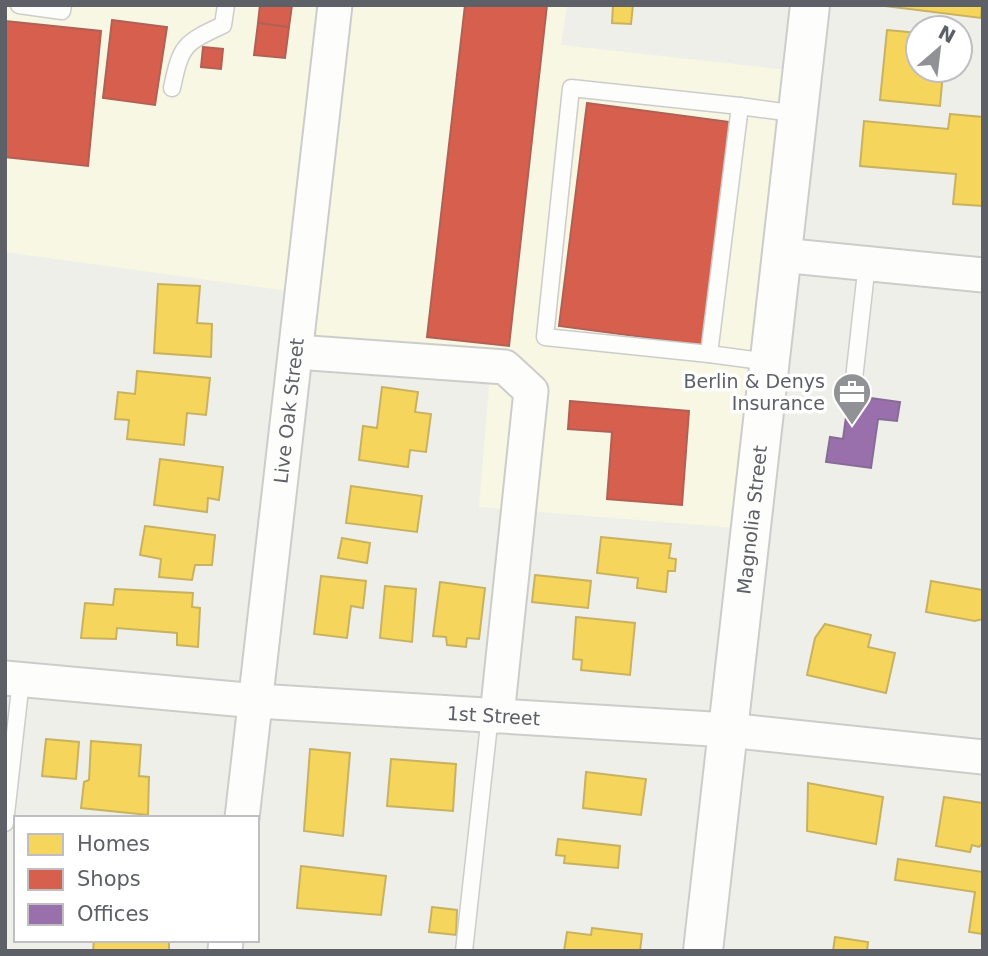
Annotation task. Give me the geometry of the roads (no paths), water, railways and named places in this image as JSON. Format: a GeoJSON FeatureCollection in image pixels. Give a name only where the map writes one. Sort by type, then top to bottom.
{"type":"FeatureCollection","features":[{"type":"Feature","properties":{"kind":"street","name":"Live Oak Street"},"geometry":{"type":"LineString","coordinates":[[242,816],[335,5]]}},
{"type":"Feature","properties":{"kind":"street","name":"Magnolia Street"},"geometry":{"type":"LineString","coordinates":[[704,951],[810,5]]}},
{"type":"Feature","properties":{"kind":"street"},"geometry":{"type":"LineString","coordinates":[[781,255],[983,275]]}},
{"type":"Feature","properties":{"kind":"street"},"geometry":{"type":"LineString","coordinates":[[296,352],[505,367],[531,391],[494,715]]}},
{"type":"Feature","properties":{"kind":"street","name":"1st Street"},"geometry":{"type":"LineString","coordinates":[[13,679],[257,701],[728,730],[983,757]]}},
{"type":"Feature","properties":{"kind":"lane"},"geometry":{"type":"LineString","coordinates":[[19,5],[62,11],[63,5]]}},
{"type":"Feature","properties":{"kind":"lane"},"geometry":{"type":"LineString","coordinates":[[172,88],[178,59],[191,40],[223,25],[226,5]]}},
{"type":"Feature","properties":{"kind":"lane"},"geometry":{"type":"LineString","coordinates":[[769,362],[545,337],[571,88],[798,114]]}},
{"type":"Feature","properties":{"kind":"lane"},"geometry":{"type":"LineString","coordinates":[[709,354],[740,106]]}},
{"type":"Feature","properties":{"kind":"lane"},"geometry":{"type":"LineString","coordinates":[[854,379],[866,264]]}},
{"type":"Feature","properties":{"kind":"lane"},"geometry":{"type":"LineString","coordinates":[[5,823],[13,679]]}},
{"type":"Feature","properties":{"kind":"lane"},"geometry":{"type":"LineString","coordinates":[[464,951],[494,715]]}},
{"type":"Feature","properties":{"kind":"place","name":"Berlin & Denys Insurance"},"geometry":{"type":"Point","coordinates":[852,426]}}]}
